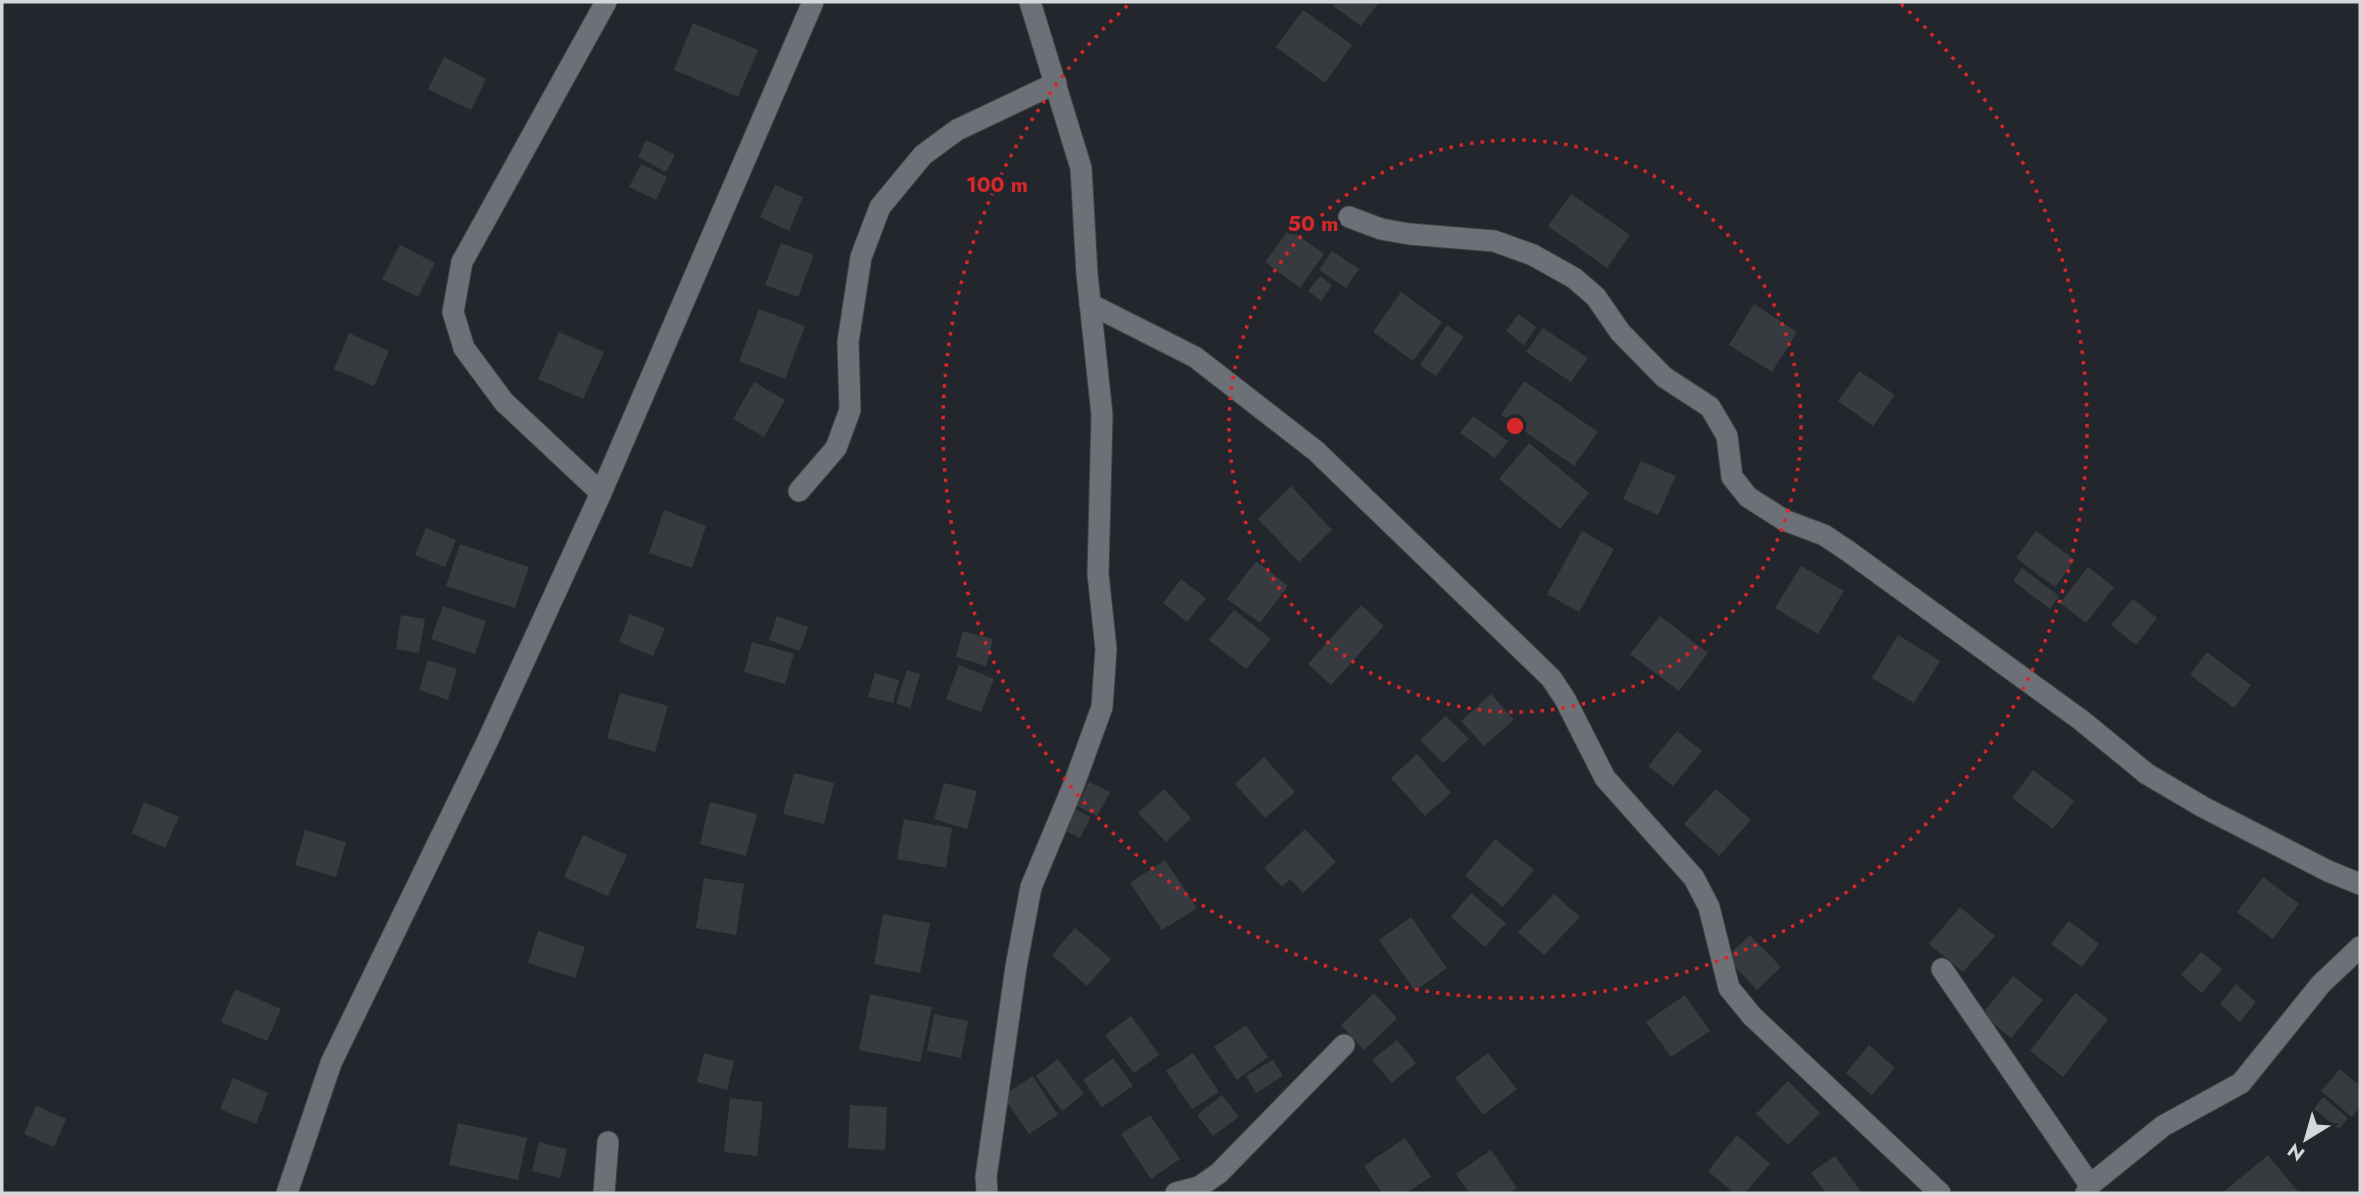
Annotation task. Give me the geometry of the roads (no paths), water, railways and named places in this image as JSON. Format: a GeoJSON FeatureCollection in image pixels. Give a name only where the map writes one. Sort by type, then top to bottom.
{"type":"FeatureCollection","features":[{"type":"Feature","properties":{"kind":"street"},"geometry":{"type":"LineString","coordinates":[[601,493],[504,402],[464,348],[453,312],[462,262],[606,2]]}},
{"type":"Feature","properties":{"kind":"street"},"geometry":{"type":"LineString","coordinates":[[287,1193],[331,1063],[486,742],[601,493],[813,2]]}},
{"type":"Feature","properties":{"kind":"street"},"geometry":{"type":"LineString","coordinates":[[986,1193],[1014,980],[1031,887],[1102,708],[1106,649],[1098,574],[1102,415],[1090,304],[1082,168],[1030,2]]}},
{"type":"Feature","properties":{"kind":"street"},"geometry":{"type":"LineString","coordinates":[[799,491],[836,448],[849,410],[848,342],[861,257],[880,207],[923,155],[957,130],[1056,83]]}},
{"type":"Feature","properties":{"kind":"street"},"geometry":{"type":"LineString","coordinates":[[1349,217],[1381,229],[1409,234],[1494,241],[1533,255],[1574,278],[1596,297],[1620,332],[1664,377],[1710,407],[1727,436],[1732,477],[1748,497],[1784,520],[1824,535],[1848,551],[2081,720],[2147,774],[2216,813],[2360,884]]}},
{"type":"Feature","properties":{"kind":"street"},"geometry":{"type":"LineString","coordinates":[[1090,304],[1195,357],[1316,451],[1551,678],[1605,778],[1693,878],[1709,907],[1729,988],[1752,1016],[1940,1193]]}},
{"type":"Feature","properties":{"kind":"street"},"geometry":{"type":"LineString","coordinates":[[1942,969],[2088,1189],[2162,1126],[2241,1083],[2321,984],[2360,947]]}},
{"type":"Feature","properties":{"kind":"street"},"geometry":{"type":"LineString","coordinates":[[1176,1193],[1199,1187],[1219,1174],[1344,1045]]}},
{"type":"Feature","properties":{"kind":"street"},"geometry":{"type":"LineString","coordinates":[[604,1193],[608,1142]]}}]}
